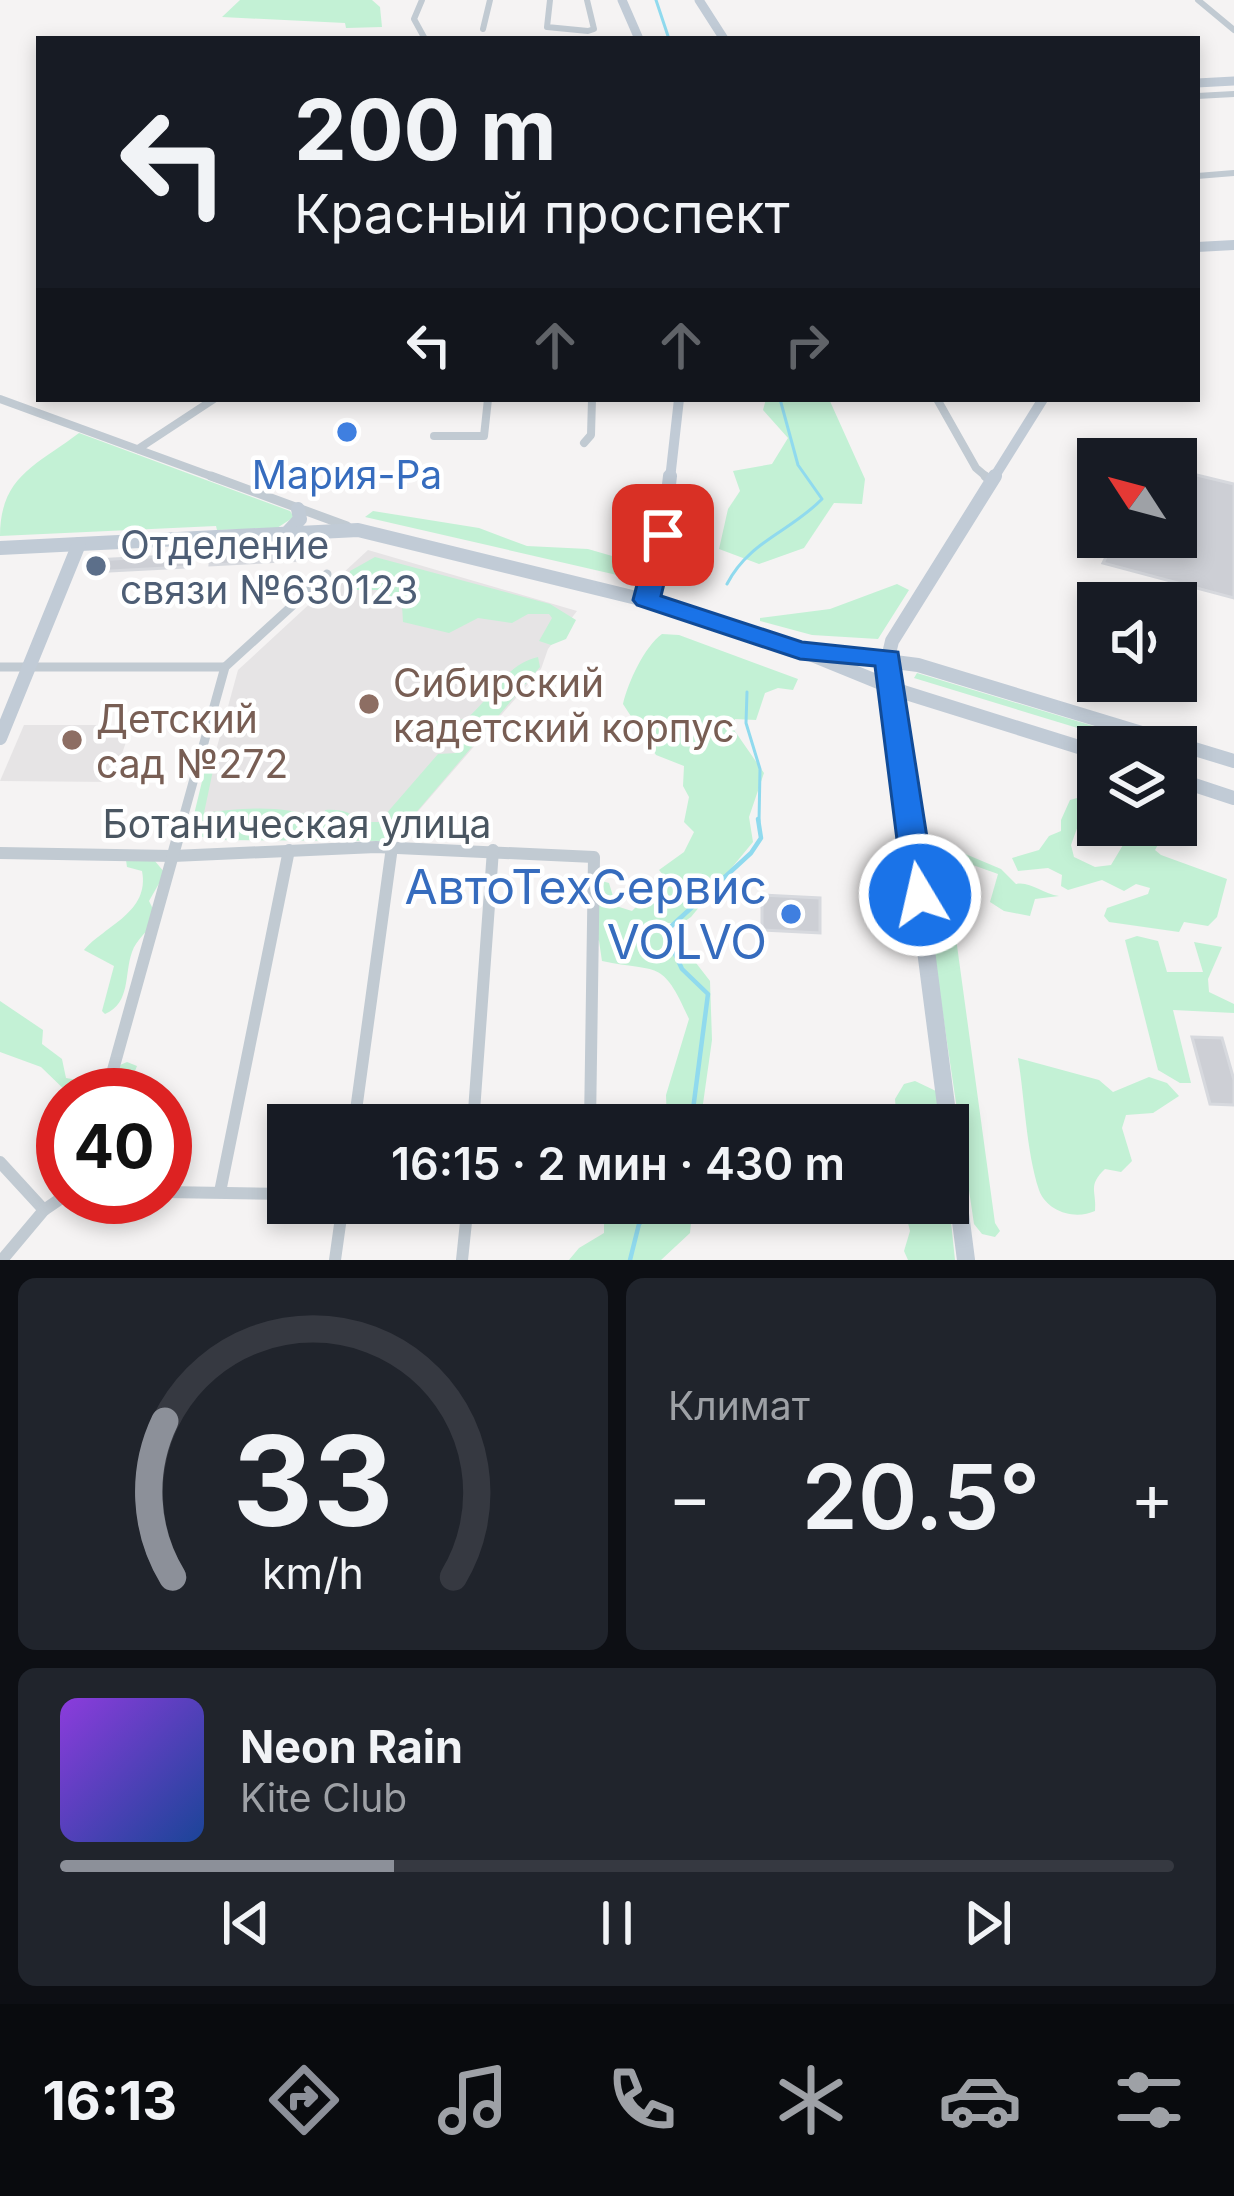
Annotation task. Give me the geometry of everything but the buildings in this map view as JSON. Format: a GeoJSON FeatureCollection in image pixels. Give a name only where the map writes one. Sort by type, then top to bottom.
{"type":"FeatureCollection","features":[{"type":"Feature","properties":{"kind":"main road"},"geometry":{"type":"LineString","coordinates":[[622,0],[638,36]]}},
{"type":"Feature","properties":{"kind":"main road"},"geometry":{"type":"LineString","coordinates":[[699,0],[722,36]]}},
{"type":"Feature","properties":{"kind":"main road"},"geometry":{"type":"LineString","coordinates":[[1200,83],[1234,81]]}},
{"type":"Feature","properties":{"kind":"main road"},"geometry":{"type":"LineString","coordinates":[[1200,247],[1234,245]]}},
{"type":"Feature","properties":{"kind":"main road"},"geometry":{"type":"LineString","coordinates":[[646,600],[663,535],[679,402]]}},
{"type":"Feature","properties":{"kind":"main road"},"geometry":{"type":"LineString","coordinates":[[966,1260],[889,646],[1041,402]]}},
{"type":"Feature","properties":{"kind":"main road"},"geometry":{"type":"LineString","coordinates":[[288,532],[300,519],[298,508]]}},
{"type":"Feature","properties":{"kind":"main road"},"geometry":{"type":"LineString","coordinates":[[0,548],[358,530],[646,600],[1077,746]]}},
{"type":"Feature","properties":{"kind":"main road"},"geometry":{"type":"LineString","coordinates":[[0,738],[79,544]]}},
{"type":"Feature","properties":{"kind":"main road"},"geometry":{"type":"LineString","coordinates":[[800,650],[888,658],[1234,761]]}},
{"type":"Feature","properties":{"kind":"main road"},"geometry":{"type":"LineString","coordinates":[[1197,786],[1234,798]]}},
{"type":"Feature","properties":{"kind":"street"},"geometry":{"type":"LineString","coordinates":[[422,0],[414,19],[423,36]]}},
{"type":"Feature","properties":{"kind":"street"},"geometry":{"type":"LineString","coordinates":[[483,29],[490,0]]}},
{"type":"Feature","properties":{"kind":"street"},"geometry":{"type":"LineString","coordinates":[[550,0],[547,27],[592,30],[587,0]]}},
{"type":"Feature","properties":{"kind":"street"},"geometry":{"type":"LineString","coordinates":[[1198,0],[1234,30]]}},
{"type":"Feature","properties":{"kind":"street"},"geometry":{"type":"LineString","coordinates":[[1200,96],[1234,94]]}},
{"type":"Feature","properties":{"kind":"street"},"geometry":{"type":"LineString","coordinates":[[1200,176],[1234,173]]}},
{"type":"Feature","properties":{"kind":"street"},"geometry":{"type":"LineString","coordinates":[[0,399],[358,530]]}},
{"type":"Feature","properties":{"kind":"street"},"geometry":{"type":"LineString","coordinates":[[138,449],[209,402]]}},
{"type":"Feature","properties":{"kind":"street"},"geometry":{"type":"LineString","coordinates":[[434,436],[484,436],[488,402]]}},
{"type":"Feature","properties":{"kind":"street"},"geometry":{"type":"LineString","coordinates":[[584,442],[591,435],[592,402]]}},
{"type":"Feature","properties":{"kind":"street"},"geometry":{"type":"LineString","coordinates":[[939,402],[976,468],[992,482]]}},
{"type":"Feature","properties":{"kind":"street"},"geometry":{"type":"LineString","coordinates":[[113,1068],[225,667],[327,574]]}},
{"type":"Feature","properties":{"kind":"street"},"geometry":{"type":"LineString","coordinates":[[0,667],[225,667]]}},
{"type":"Feature","properties":{"kind":"street"},"geometry":{"type":"LineString","coordinates":[[357,1104],[392,848]]}},
{"type":"Feature","properties":{"kind":"street","name":"Ботаническая улица"},"geometry":{"type":"LineString","coordinates":[[0,853],[172,856],[392,848],[594,857],[590,1104]]}},
{"type":"Feature","properties":{"kind":"street"},"geometry":{"type":"LineString","coordinates":[[220,1192],[289,850]]}},
{"type":"Feature","properties":{"kind":"street"},"geometry":{"type":"LineString","coordinates":[[475,1104],[493,850]]}},
{"type":"Feature","properties":{"kind":"street"},"geometry":{"type":"LineString","coordinates":[[0,1162],[36,1201]]}},
{"type":"Feature","properties":{"kind":"street"},"geometry":{"type":"LineString","coordinates":[[192,1192],[267,1193]]}},
{"type":"Feature","properties":{"kind":"street"},"geometry":{"type":"LineString","coordinates":[[2,1256],[36,1219]]}},
{"type":"Feature","properties":{"kind":"street"},"geometry":{"type":"LineString","coordinates":[[335,1260],[340,1224]]}},
{"type":"Feature","properties":{"kind":"street"},"geometry":{"type":"LineString","coordinates":[[462,1260],[466,1224]]}},
{"type":"Feature","properties":{"kind":"shaded area","name":"Сибирский кадетский корпус"},"geometry":{"type":"Polygon","coordinates":[[[368,550],[577,611],[548,649],[541,669],[401,831],[194,831],[238,670],[368,550]]]}},
{"type":"Feature","properties":{"kind":"shaded area","name":"Детский сад №272"},"geometry":{"type":"Polygon","coordinates":[[[24,725],[132,725],[112,782],[0,781],[24,725]]]}},
{"type":"Feature","properties":{"kind":"green space"},"geometry":{"type":"Polygon","coordinates":[[[240,0],[372,0],[380,7],[382,27],[222,17],[240,0]]]}},
{"type":"Feature","properties":{"kind":"green space"},"geometry":{"type":"Polygon","coordinates":[[[765,402],[830,402],[865,479],[862,504],[834,503],[804,548],[759,564],[719,549],[728,509],[740,491],[733,471],[772,464],[788,438],[763,410],[765,402]]]}},
{"type":"Feature","properties":{"kind":"green space"},"geometry":{"type":"Polygon","coordinates":[[[79,433],[290,511],[294,517],[277,528],[217,530],[216,526],[0,536],[6,499],[14,485],[79,433]]]}},
{"type":"Feature","properties":{"kind":"green space"},"geometry":{"type":"Polygon","coordinates":[[[373,511],[479,528],[527,546],[588,549],[619,558],[626,567],[617,575],[365,517],[373,511]]]}},
{"type":"Feature","properties":{"kind":"green space"},"geometry":{"type":"Polygon","coordinates":[[[375,557],[550,604],[576,620],[566,639],[551,645],[539,641],[552,618],[549,614],[528,614],[512,623],[478,618],[449,633],[403,622],[402,605],[386,598],[384,590],[357,590],[347,585],[350,571],[375,557]]]}},
{"type":"Feature","properties":{"kind":"green space"},"geometry":{"type":"Polygon","coordinates":[[[897,584],[909,590],[878,639],[812,635],[760,621],[830,609],[897,584]]]}},
{"type":"Feature","properties":{"kind":"green space"},"geometry":{"type":"Polygon","coordinates":[[[662,634],[679,635],[798,679],[793,690],[765,693],[756,720],[735,719],[732,727],[764,773],[749,817],[753,842],[691,917],[682,923],[665,923],[710,981],[712,1040],[703,1104],[666,1104],[689,1019],[672,986],[657,972],[602,961],[593,934],[595,879],[609,883],[616,906],[632,911],[665,877],[659,870],[684,852],[694,832],[684,822],[689,797],[683,786],[684,766],[656,755],[623,704],[649,647],[662,634]]]}},
{"type":"Feature","properties":{"kind":"green space"},"geometry":{"type":"Polygon","coordinates":[[[538,657],[540,667],[402,829],[386,841],[209,840],[190,831],[206,765],[211,761],[215,761],[204,813],[277,809],[318,819],[326,816],[325,810],[337,810],[362,822],[379,822],[438,754],[456,753],[464,736],[418,723],[466,719],[516,667],[538,657]]]}},
{"type":"Feature","properties":{"kind":"green space"},"geometry":{"type":"Polygon","coordinates":[[[917,673],[1093,726],[1077,728],[914,678],[917,673]]]}},
{"type":"Feature","properties":{"kind":"green space"},"geometry":{"type":"Polygon","coordinates":[[[1077,798],[1077,828],[1071,845],[1074,857],[1095,867],[1111,865],[1122,846],[1157,846],[1161,855],[1227,879],[1217,917],[1208,926],[1184,922],[1179,932],[1109,922],[1104,916],[1107,908],[1148,894],[1150,888],[1136,884],[1124,891],[1102,880],[1068,890],[1061,886],[1062,875],[1048,868],[1018,871],[1012,858],[1039,850],[1049,836],[1061,831],[1070,800],[1077,798]]]}},
{"type":"Feature","properties":{"kind":"green space"},"geometry":{"type":"Polygon","coordinates":[[[944,845],[1001,869],[1016,884],[1059,896],[1035,899],[1030,916],[1004,911],[990,902],[998,874],[970,864],[953,892],[995,1223],[1000,1231],[995,1237],[982,1234],[974,1224],[969,1104],[956,1104],[928,914],[926,884],[938,870],[933,853],[944,845]]]}},
{"type":"Feature","properties":{"kind":"green space"},"geometry":{"type":"Polygon","coordinates":[[[126,860],[154,860],[165,873],[149,901],[158,919],[134,948],[119,1003],[105,1014],[114,966],[84,950],[124,917],[139,897],[142,871],[127,867],[126,860]]]}},
{"type":"Feature","properties":{"kind":"green space"},"geometry":{"type":"Polygon","coordinates":[[[1137,936],[1158,941],[1167,972],[1203,972],[1194,942],[1222,947],[1208,979],[1209,992],[1234,1004],[1234,1013],[1173,1010],[1191,1083],[1180,1083],[1158,1070],[1125,940],[1137,936]]]}},
{"type":"Feature","properties":{"kind":"green space"},"geometry":{"type":"Polygon","coordinates":[[[0,1001],[43,1030],[42,1044],[62,1059],[64,1068],[42,1068],[0,1052],[0,1001]]]}},
{"type":"Feature","properties":{"kind":"green space"},"geometry":{"type":"Polygon","coordinates":[[[1018,1058],[1099,1080],[1113,1092],[1149,1077],[1167,1083],[1179,1096],[1153,1113],[1126,1115],[1122,1128],[1132,1161],[1121,1172],[1105,1169],[1099,1175],[1094,1184],[1095,1211],[1062,1212],[1043,1198],[1028,1142],[1018,1058]]]}},
{"type":"Feature","properties":{"kind":"green space"},"geometry":{"type":"Polygon","coordinates":[[[915,1081],[936,1091],[938,1104],[895,1104],[904,1084],[915,1081]]]}},
{"type":"Feature","properties":{"kind":"green space"},"geometry":{"type":"Polygon","coordinates":[[[604,1224],[691,1224],[690,1233],[661,1260],[569,1260],[604,1233],[604,1224]]]}},
{"type":"Feature","properties":{"kind":"green space"},"geometry":{"type":"Polygon","coordinates":[[[908,1224],[951,1224],[955,1260],[908,1260],[904,1251],[908,1224]]]}},
{"type":"Feature","properties":{"kind":"waterway"},"geometry":{"type":"LineString","coordinates":[[656,0],[668,36]]}},
{"type":"Feature","properties":{"kind":"waterway"},"geometry":{"type":"LineString","coordinates":[[727,584],[758,547],[822,499],[798,465],[781,402]]}},
{"type":"Feature","properties":{"kind":"waterway"},"geometry":{"type":"LineString","coordinates":[[747,692],[746,723],[760,769],[759,822]]}},
{"type":"Feature","properties":{"kind":"waterway"},"geometry":{"type":"LineString","coordinates":[[694,1104],[708,994],[682,969],[665,932],[751,853],[761,838],[758,819]]}},
{"type":"Feature","properties":{"kind":"waterway"},"geometry":{"type":"LineString","coordinates":[[630,1260],[639,1224]]}},
{"type":"Feature","properties":{"kind":"place","name":"Мария-Ра"},"geometry":{"type":"Point","coordinates":[347,432]}},
{"type":"Feature","properties":{"kind":"place","name":"Отделение связи №630123"},"geometry":{"type":"Point","coordinates":[96,566]}},
{"type":"Feature","properties":{"kind":"place","name":"Сибирский кадетский корпус"},"geometry":{"type":"Point","coordinates":[369,704]}},
{"type":"Feature","properties":{"kind":"place","name":"Детский сад №272"},"geometry":{"type":"Point","coordinates":[72,740]}},
{"type":"Feature","properties":{"kind":"place","name":"АвтоТехСервис VOLVO"},"geometry":{"type":"Point","coordinates":[791,914]}},
{"type":"Feature","properties":{"kind":"route"},"geometry":{"type":"LineString","coordinates":[[663,535],[646,600],[800,650],[888,658],[920,895]]}}]}
